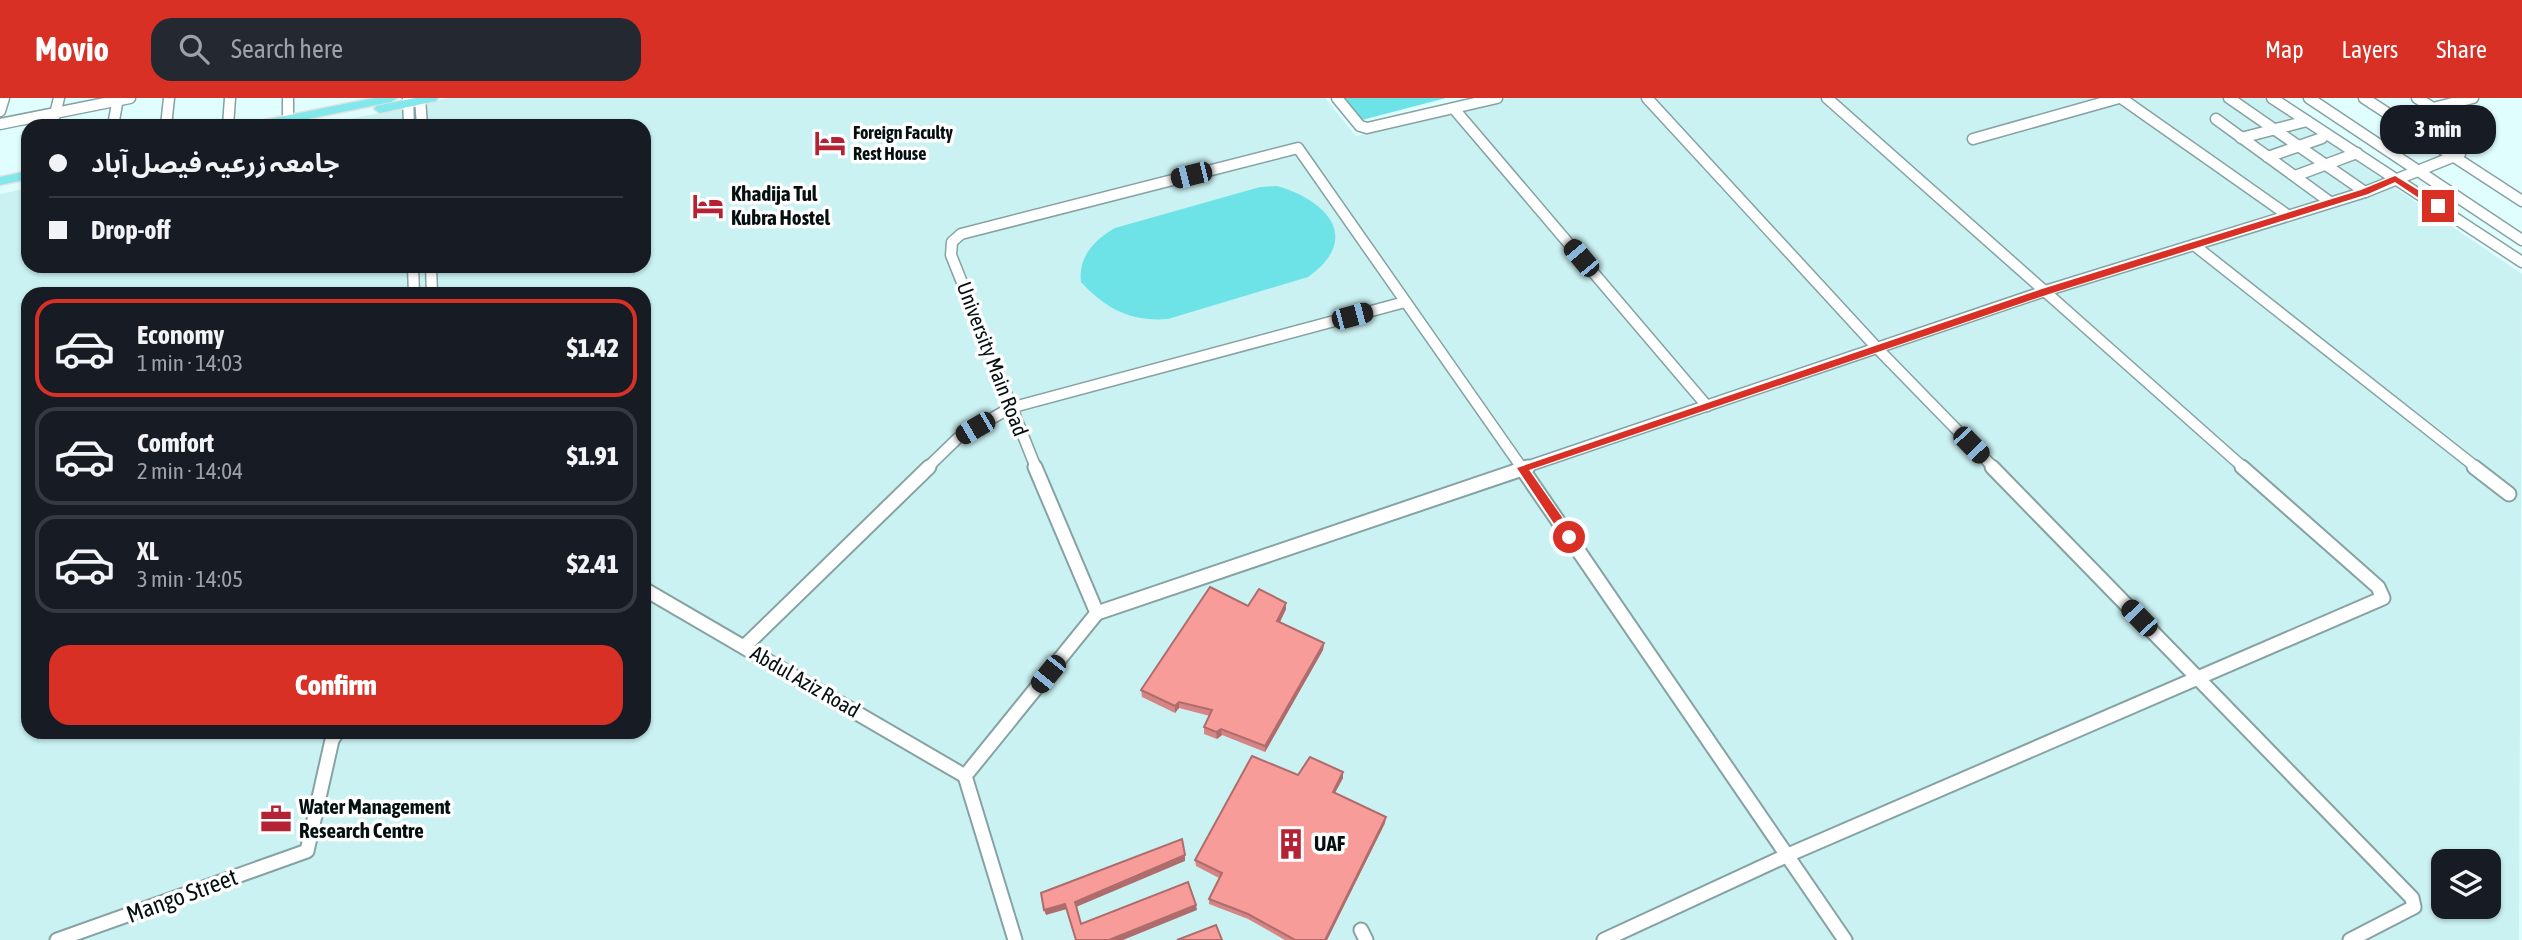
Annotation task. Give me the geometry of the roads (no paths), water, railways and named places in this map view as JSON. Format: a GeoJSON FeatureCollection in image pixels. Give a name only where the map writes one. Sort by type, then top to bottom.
{"type":"FeatureCollection","features":[{"type":"Feature","properties":{"kind":"main road"},"geometry":{"type":"LineString","coordinates":[[304,119],[346,103],[391,98]]}},
{"type":"Feature","properties":{"kind":"main road"},"geometry":{"type":"LineString","coordinates":[[315,119],[418,100]]}},
{"type":"Feature","properties":{"kind":"main road"},"geometry":{"type":"LineString","coordinates":[[0,181],[21,176]]}},
{"type":"Feature","properties":{"kind":"main road"},"geometry":{"type":"LineString","coordinates":[[0,192],[21,188]]}},
{"type":"Feature","properties":{"kind":"street"},"geometry":{"type":"LineString","coordinates":[[0,111],[4,98]]}},
{"type":"Feature","properties":{"kind":"street"},"geometry":{"type":"LineString","coordinates":[[54,119],[59,98]]}},
{"type":"Feature","properties":{"kind":"street"},"geometry":{"type":"LineString","coordinates":[[28,119],[130,98]]}},
{"type":"Feature","properties":{"kind":"street"},"geometry":{"type":"LineString","coordinates":[[167,119],[169,98]]}},
{"type":"Feature","properties":{"kind":"street"},"geometry":{"type":"LineString","coordinates":[[228,119],[230,98]]}},
{"type":"Feature","properties":{"kind":"street"},"geometry":{"type":"LineString","coordinates":[[288,98],[292,119]]}},
{"type":"Feature","properties":{"kind":"street"},"geometry":{"type":"LineString","coordinates":[[1338,98],[1360,126],[1367,128],[1455,110],[1497,98]]}},
{"type":"Feature","properties":{"kind":"street"},"geometry":{"type":"LineString","coordinates":[[1647,98],[1878,349],[2412,898],[2414,907],[2350,940]]}},
{"type":"Feature","properties":{"kind":"street"},"geometry":{"type":"LineString","coordinates":[[1604,940],[1788,855],[2195,676],[2382,598],[2383,593],[1827,98]]}},
{"type":"Feature","properties":{"kind":"street"},"geometry":{"type":"LineString","coordinates":[[1973,139],[2120,98],[2286,214]]}},
{"type":"Feature","properties":{"kind":"street"},"geometry":{"type":"LineString","coordinates":[[2229,98],[2365,192]]}},
{"type":"Feature","properties":{"kind":"street"},"geometry":{"type":"LineString","coordinates":[[2272,98],[2522,262]]}},
{"type":"Feature","properties":{"kind":"street"},"geometry":{"type":"LineString","coordinates":[[2309,98],[2522,240]]}},
{"type":"Feature","properties":{"kind":"street"},"geometry":{"type":"LineString","coordinates":[[2364,98],[2457,155],[2522,201]]}},
{"type":"Feature","properties":{"kind":"street"},"geometry":{"type":"LineString","coordinates":[[2417,98],[2433,108]]}},
{"type":"Feature","properties":{"kind":"street"},"geometry":{"type":"LineString","coordinates":[[2400,121],[2433,108],[2473,98]]}},
{"type":"Feature","properties":{"kind":"street"},"geometry":{"type":"LineString","coordinates":[[114,119],[118,99]]}},
{"type":"Feature","properties":{"kind":"street"},"geometry":{"type":"LineString","coordinates":[[411,119],[418,100]]}},
{"type":"Feature","properties":{"kind":"street"},"geometry":{"type":"LineString","coordinates":[[418,100],[421,119]]}},
{"type":"Feature","properties":{"kind":"street"},"geometry":{"type":"LineString","coordinates":[[1455,110],[1707,406]]}},
{"type":"Feature","properties":{"kind":"street"},"geometry":{"type":"LineString","coordinates":[[2216,119],[2330,202]]}},
{"type":"Feature","properties":{"kind":"street"},"geometry":{"type":"LineString","coordinates":[[0,124],[21,120]]}},
{"type":"Feature","properties":{"kind":"street"},"geometry":{"type":"LineString","coordinates":[[2241,138],[2307,121]]}},
{"type":"Feature","properties":{"kind":"street"},"geometry":{"type":"LineString","coordinates":[[2268,157],[2322,138]]}},
{"type":"Feature","properties":{"kind":"street","name":"University Main Road"},"geometry":{"type":"LineString","coordinates":[[1097,613],[1010,408],[951,255],[952,242],[961,234],[1298,148],[1405,302]]}},
{"type":"Feature","properties":{"kind":"street"},"geometry":{"type":"LineString","coordinates":[[2295,176],[2357,153]]}},
{"type":"Feature","properties":{"kind":"street"},"geometry":{"type":"LineString","coordinates":[[1015,940],[965,775],[1097,613],[2045,291],[2286,214],[2365,192],[2457,155]]}},
{"type":"Feature","properties":{"kind":"street"},"geometry":{"type":"LineString","coordinates":[[2194,245],[2509,494]]}},
{"type":"Feature","properties":{"kind":"street"},"geometry":{"type":"LineString","coordinates":[[744,647],[958,438],[1010,408],[1405,302],[1845,940]]}},
{"type":"Feature","properties":{"kind":"street","name":"Abdul Aziz Road"},"geometry":{"type":"LineString","coordinates":[[651,593],[965,775]]}},
{"type":"Feature","properties":{"kind":"street","name":"Mango Street"},"geometry":{"type":"LineString","coordinates":[[57,940],[307,851],[333,739]]}},
{"type":"Feature","properties":{"kind":"place","name":"Foreign Faculty Rest House"},"geometry":{"type":"Point","coordinates":[830,143]}},
{"type":"Feature","properties":{"kind":"place","name":"Khadija Tul Kubra Hostel"},"geometry":{"type":"Point","coordinates":[708,206]}},
{"type":"Feature","properties":{"kind":"place","name":"Water Management Research Centre"},"geometry":{"type":"Point","coordinates":[276,819]}},
{"type":"Feature","properties":{"kind":"place","name":"UAF"},"geometry":{"type":"Point","coordinates":[1291,844]}}]}
